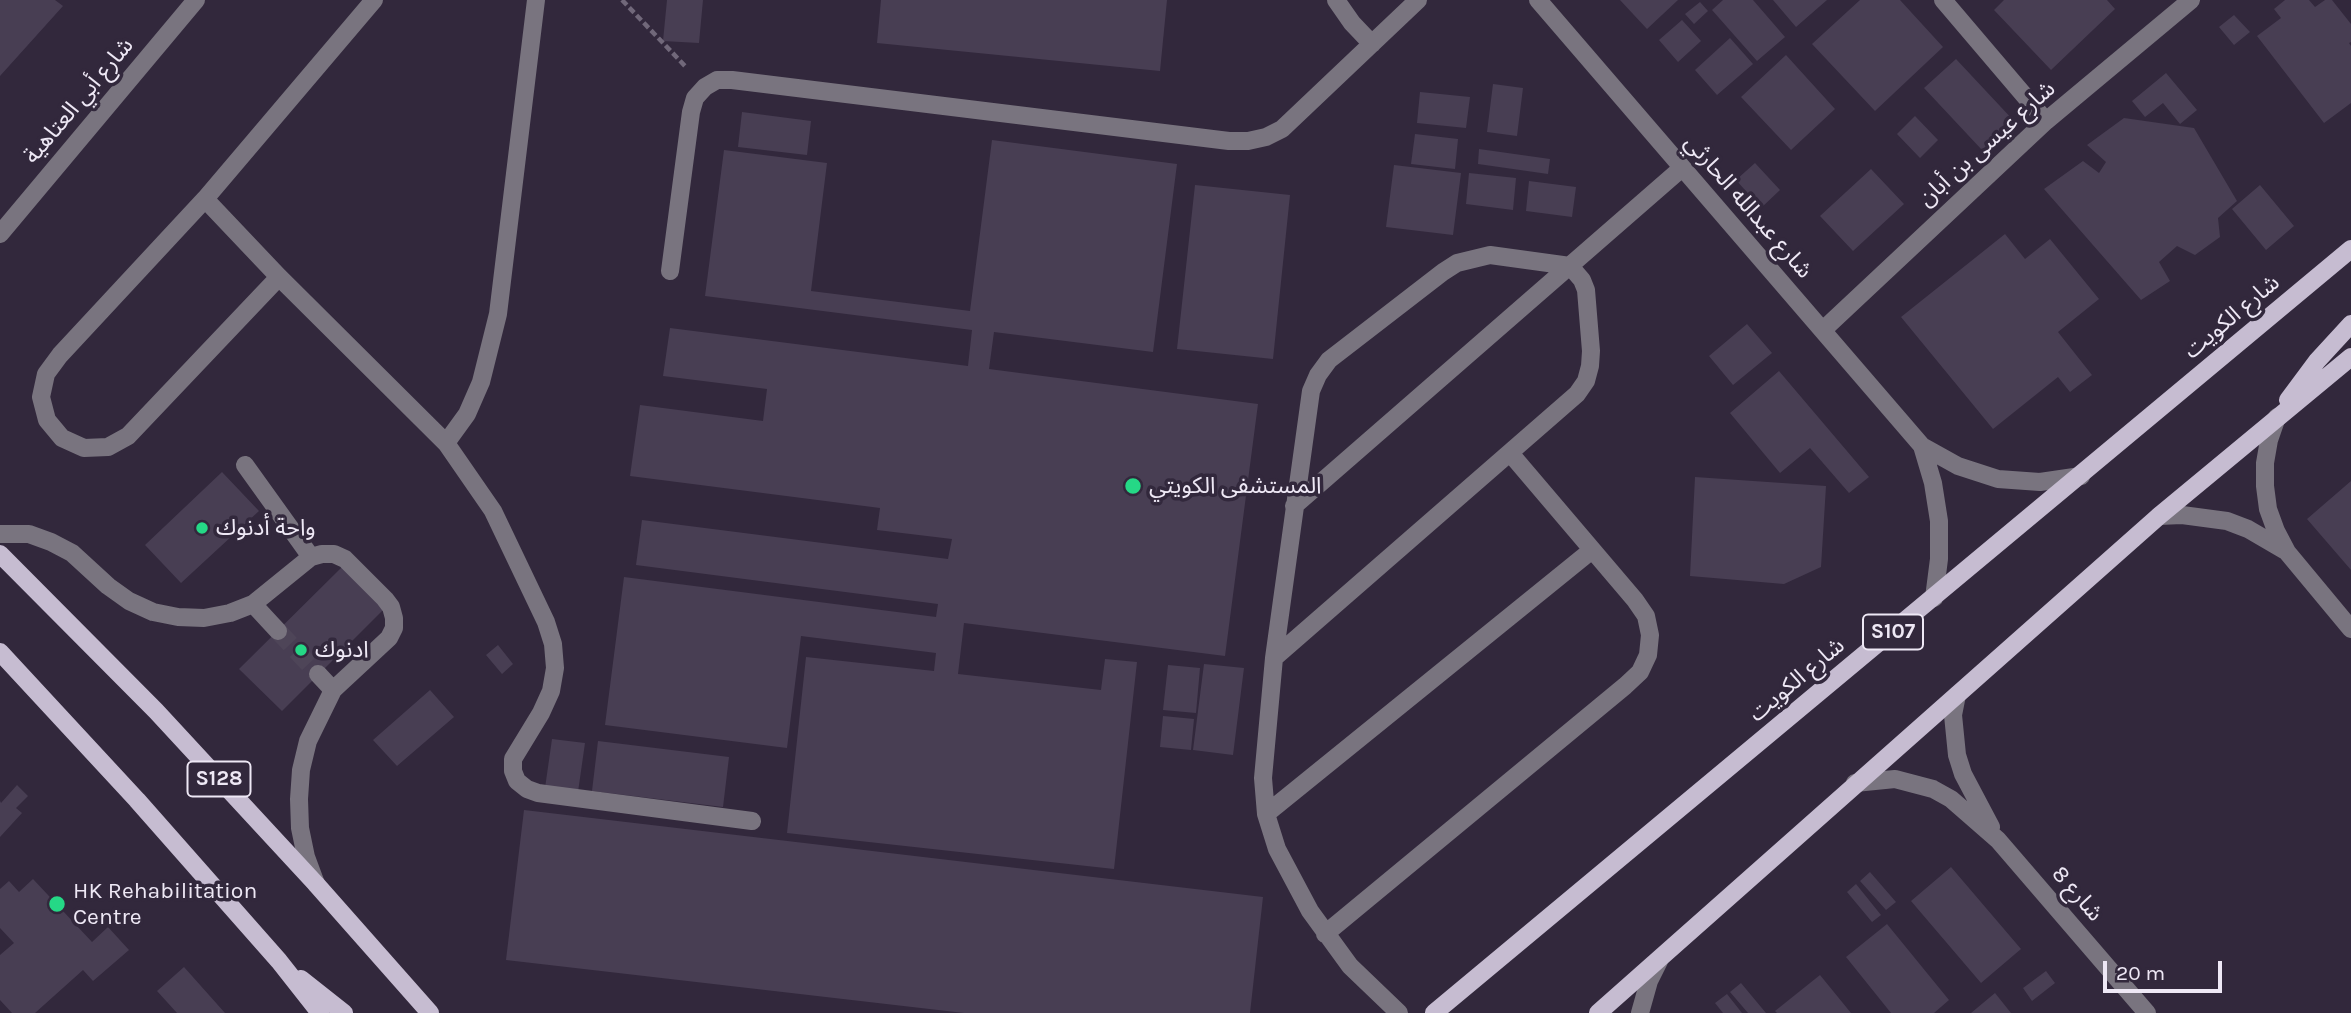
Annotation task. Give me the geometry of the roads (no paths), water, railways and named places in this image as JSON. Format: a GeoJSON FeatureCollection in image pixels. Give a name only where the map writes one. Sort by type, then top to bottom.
{"type":"FeatureCollection","features":[{"type":"Feature","properties":{"kind":"main road","name":"شارع الكويت"},"geometry":{"type":"LineString","coordinates":[[1434,1013],[2351,249]]}},
{"type":"Feature","properties":{"kind":"main road"},"geometry":{"type":"LineString","coordinates":[[2277,417],[2317,361],[2351,324]]}},
{"type":"Feature","properties":{"kind":"main road"},"geometry":{"type":"LineString","coordinates":[[1598,1013],[2159,516],[2351,357]]}},
{"type":"Feature","properties":{"kind":"main road","name":"S128"},"geometry":{"type":"LineString","coordinates":[[0,554],[156,711],[316,884],[429,1013]]}},
{"type":"Feature","properties":{"kind":"main road"},"geometry":{"type":"LineString","coordinates":[[0,652],[137,800],[279,961],[320,1013]]}},
{"type":"Feature","properties":{"kind":"main road"},"geometry":{"type":"LineString","coordinates":[[279,961],[344,1013]]}},
{"type":"Feature","properties":{"kind":"street","name":"شارع أبي العتاهية"},"geometry":{"type":"LineString","coordinates":[[0,234],[196,0]]}},
{"type":"Feature","properties":{"kind":"street"},"geometry":{"type":"LineString","coordinates":[[279,277],[128,436],[108,447],[84,447],[62,438],[47,420],[41,397],[46,374],[69,345],[205,199],[374,0]]}},
{"type":"Feature","properties":{"kind":"street"},"geometry":{"type":"LineString","coordinates":[[446,443],[467,414],[481,382],[498,314],[536,0]]}},
{"type":"Feature","properties":{"kind":"street"},"geometry":{"type":"LineString","coordinates":[[1336,0],[1352,23],[1372,44]]}},
{"type":"Feature","properties":{"kind":"street"},"geometry":{"type":"LineString","coordinates":[[670,271],[691,112],[695,98],[705,87],[717,80],[1229,141],[1248,141],[1266,137],[1282,129],[1418,0]]}},
{"type":"Feature","properties":{"kind":"street","name":"شارع عبدالله الحارثي"},"geometry":{"type":"LineString","coordinates":[[1538,0],[1922,446],[1958,466],[1998,479],[2040,482],[2081,476]]}},
{"type":"Feature","properties":{"kind":"street"},"geometry":{"type":"LineString","coordinates":[[1943,0],[2046,121]]}},
{"type":"Feature","properties":{"kind":"street","name":"شارع عيسى بن أبان"},"geometry":{"type":"LineString","coordinates":[[1822,330],[2046,121],[2191,0]]}},
{"type":"Feature","properties":{"kind":"street"},"geometry":{"type":"LineString","coordinates":[[1294,506],[1682,168]]}},
{"type":"Feature","properties":{"kind":"street"},"geometry":{"type":"LineString","coordinates":[[205,199],[279,277],[446,443],[493,511],[546,622],[553,644],[555,668],[551,691],[513,759],[513,771],[517,781],[538,793],[752,821]]}},
{"type":"Feature","properties":{"kind":"street"},"geometry":{"type":"LineString","coordinates":[[1274,658],[1577,394],[1588,373],[1591,351],[1586,290],[1582,280],[1570,266],[1490,255],[1457,263],[1329,360],[1311,391],[1274,658],[1263,778],[1266,814],[1277,849],[1325,934],[1350,966],[1399,1013]]}},
{"type":"Feature","properties":{"kind":"street"},"geometry":{"type":"LineString","coordinates":[[2277,417],[2267,451],[2265,486],[2269,509],[2287,552],[2351,629]]}},
{"type":"Feature","properties":{"kind":"street","name":"شارع عبدالله الحارثي"},"geometry":{"type":"LineString","coordinates":[[1922,446],[1933,483],[1939,521],[1939,559],[1934,598]]}},
{"type":"Feature","properties":{"kind":"street"},"geometry":{"type":"LineString","coordinates":[[1325,934],[1640,672],[1648,655],[1650,635],[1646,616],[1510,453]]}},
{"type":"Feature","properties":{"kind":"street"},"geometry":{"type":"LineString","coordinates":[[245,465],[311,557]]}},
{"type":"Feature","properties":{"kind":"street"},"geometry":{"type":"LineString","coordinates":[[2159,516],[2182,514],[2227,521],[2248,529],[2287,552]]}},
{"type":"Feature","properties":{"kind":"street"},"geometry":{"type":"LineString","coordinates":[[0,534],[29,534],[51,542],[72,553],[129,601],[153,612],[178,617],[204,618],[230,613],[253,604],[311,557],[334,554],[345,559],[385,599],[394,618],[394,628],[389,638],[333,690],[308,741],[301,770],[300,828],[306,857],[316,884]]}},
{"type":"Feature","properties":{"kind":"street"},"geometry":{"type":"LineString","coordinates":[[1266,814],[1592,550]]}},
{"type":"Feature","properties":{"kind":"street"},"geometry":{"type":"LineString","coordinates":[[253,604],[278,631]]}},
{"type":"Feature","properties":{"kind":"street"},"geometry":{"type":"LineString","coordinates":[[318,674],[333,690]]}},
{"type":"Feature","properties":{"kind":"street","name":"شارع 8"},"geometry":{"type":"LineString","coordinates":[[1957,695],[1953,715],[1957,755],[1963,775],[1998,839]]}},
{"type":"Feature","properties":{"kind":"street","name":"شارع 8"},"geometry":{"type":"LineString","coordinates":[[1855,783],[1895,779],[1933,789],[1951,799],[1998,839],[2147,1013]]}},
{"type":"Feature","properties":{"kind":"street"},"geometry":{"type":"LineString","coordinates":[[1640,1013],[1648,981],[1659,961]]}},
{"type":"Feature","properties":{"kind":"tunnel"},"geometry":{"type":"LineString","coordinates":[[278,631],[318,674]]}},
{"type":"Feature","properties":{"kind":"place","name":"المستشفى الكويتي"},"geometry":{"type":"Point","coordinates":[1133,486]}},
{"type":"Feature","properties":{"kind":"place","name":"واحة أدنوك"},"geometry":{"type":"Point","coordinates":[202,528]}},
{"type":"Feature","properties":{"kind":"place","name":"ادنوك"},"geometry":{"type":"Point","coordinates":[301,650]}},
{"type":"Feature","properties":{"kind":"place","name":"HK Rehabilitation Centre"},"geometry":{"type":"Point","coordinates":[57,904]}}]}
